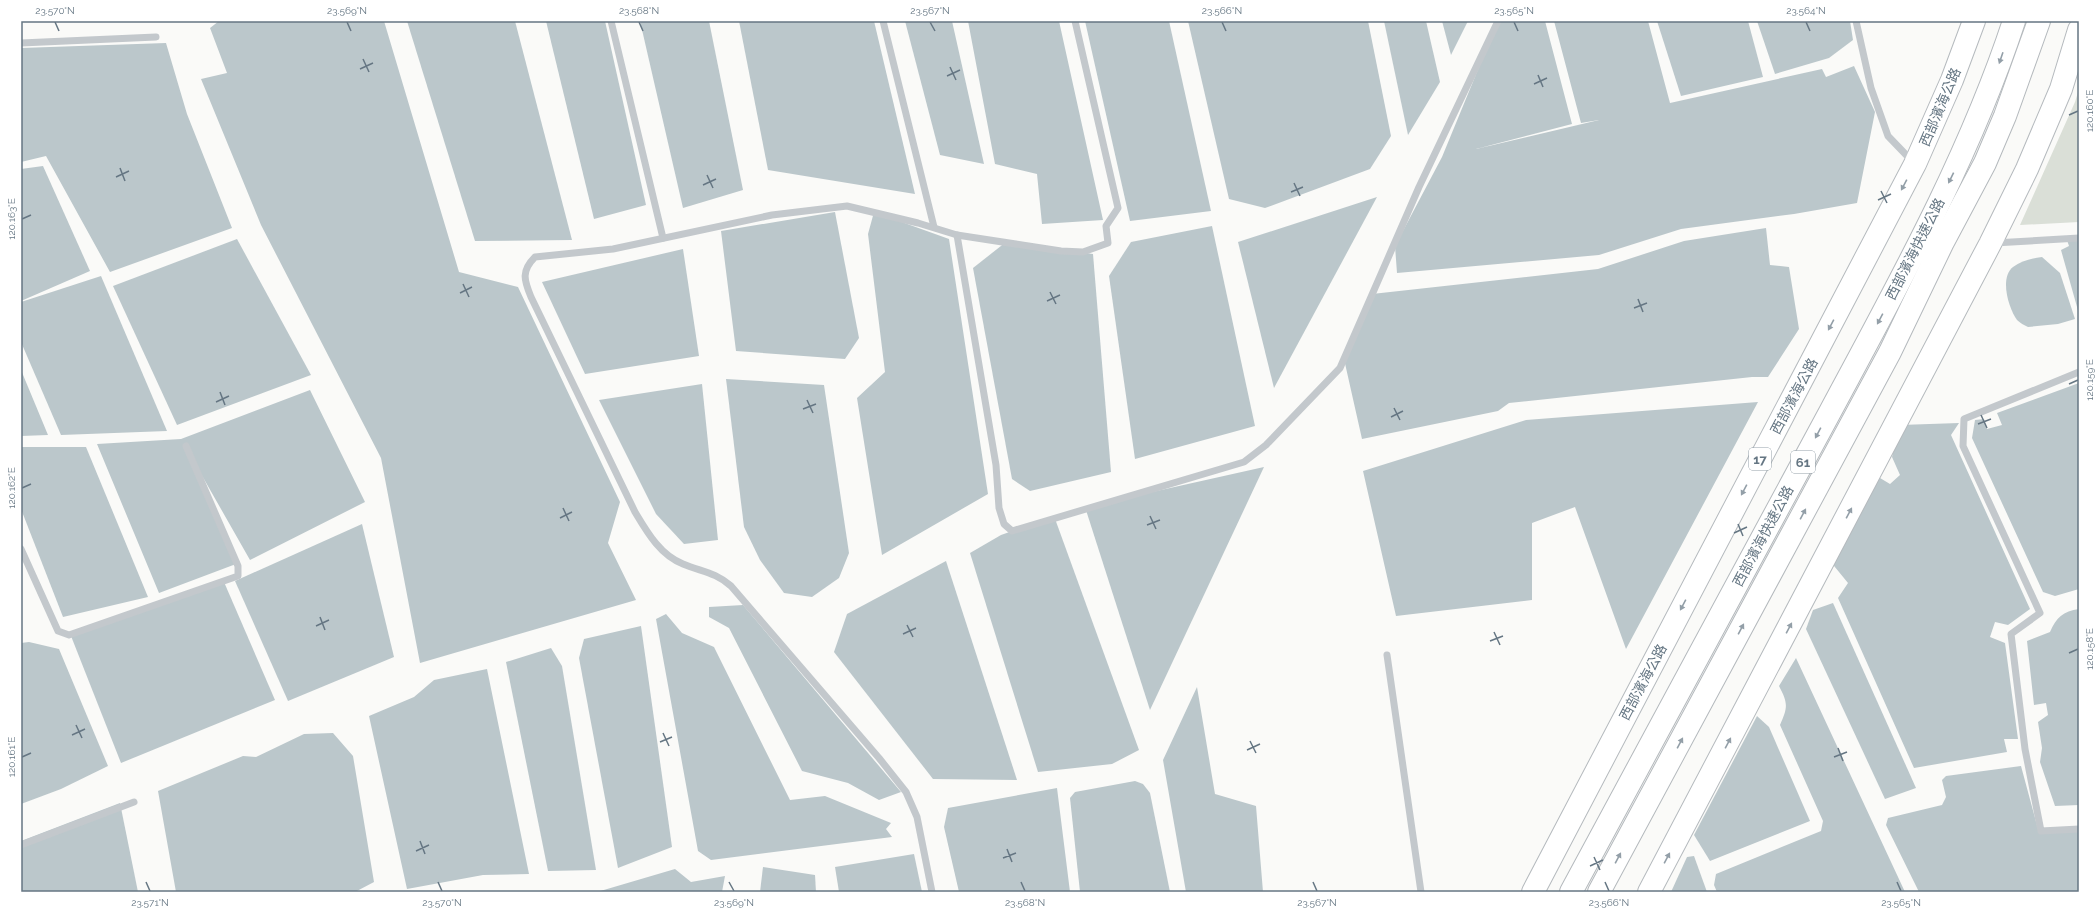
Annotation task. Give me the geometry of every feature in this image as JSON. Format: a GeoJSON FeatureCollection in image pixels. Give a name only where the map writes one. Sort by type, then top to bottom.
{"type":"FeatureCollection","features":[{"type":"Feature","properties":{"kind":"main road","name":"西部濱海公路"},"geometry":{"type":"LineString","coordinates":[[1533,892],[1915,164],[1952,80],[1974,21]]}},
{"type":"Feature","properties":{"kind":"main road","name":"西部濱海快速公路"},"geometry":{"type":"LineString","coordinates":[[1571,892],[1923,236],[1981,110],[2000,63],[2014,21]]}},
{"type":"Feature","properties":{"kind":"main road","name":"西部濱海快速公路"},"geometry":{"type":"LineString","coordinates":[[1600,892],[1890,352],[1943,242],[1985,163],[2005,116],[2039,21]]}},
{"type":"Feature","properties":{"kind":"main road"},"geometry":{"type":"LineString","coordinates":[[1649,892],[1990,244],[2027,169],[2062,88],[2079,30]]}},
{"type":"Feature","properties":{"kind":"lane"},"geometry":{"type":"LineString","coordinates":[[611,21],[663,238]]}},
{"type":"Feature","properties":{"kind":"lane"},"geometry":{"type":"LineString","coordinates":[[883,21],[934,227]]}},
{"type":"Feature","properties":{"kind":"lane"},"geometry":{"type":"LineString","coordinates":[[932,892],[917,817],[906,792],[879,758],[731,586],[720,576],[682,564],[666,554],[647,533],[524,282],[528,264],[535,257],[612,249],[772,215],[847,206],[934,227],[958,235],[1061,251],[1083,252],[1108,243],[1106,226],[1118,208],[1075,21]]}},
{"type":"Feature","properties":{"kind":"lane"},"geometry":{"type":"LineString","coordinates":[[958,235],[996,465],[999,508],[1004,524],[1012,531],[1244,462],[1266,445],[1340,368],[1419,187],[1498,21]]}},
{"type":"Feature","properties":{"kind":"lane"},"geometry":{"type":"LineString","coordinates":[[1856,21],[1871,88],[1888,136],[1915,164]]}},
{"type":"Feature","properties":{"kind":"lane"},"geometry":{"type":"LineString","coordinates":[[21,43],[156,37]]}},
{"type":"Feature","properties":{"kind":"lane"},"geometry":{"type":"LineString","coordinates":[[1990,244],[2079,238]]}},
{"type":"Feature","properties":{"kind":"lane"},"geometry":{"type":"LineString","coordinates":[[2079,372],[1964,419],[1963,446],[2040,613],[2010,634],[2025,749],[2041,831],[2079,829]]}},
{"type":"Feature","properties":{"kind":"lane"},"geometry":{"type":"LineString","coordinates":[[21,549],[58,631],[69,635],[238,576],[238,566],[186,446]]}},
{"type":"Feature","properties":{"kind":"lane"},"geometry":{"type":"LineString","coordinates":[[1387,655],[1421,892]]}},
{"type":"Feature","properties":{"kind":"lane"},"geometry":{"type":"LineString","coordinates":[[21,844],[134,802]]}},
{"type":"Feature","properties":{"kind":"shaded area"},"geometry":{"type":"Polygon","coordinates":[[[219,21],[384,21],[459,272],[518,287],[620,502],[608,543],[636,600],[420,663],[381,458],[261,225],[201,79],[227,73],[210,28],[219,21]]]}},
{"type":"Feature","properties":{"kind":"shaded area"},"geometry":{"type":"Polygon","coordinates":[[[407,21],[515,21],[572,240],[475,241],[407,21]]]}},
{"type":"Feature","properties":{"kind":"shaded area"},"geometry":{"type":"Polygon","coordinates":[[[546,21],[605,21],[646,205],[594,219],[546,21]]]}},
{"type":"Feature","properties":{"kind":"shaded area"},"geometry":{"type":"Polygon","coordinates":[[[640,21],[709,21],[743,190],[683,208],[640,21]]]}},
{"type":"Feature","properties":{"kind":"shaded area"},"geometry":{"type":"Polygon","coordinates":[[[739,21],[874,21],[915,194],[768,170],[739,21]]]}},
{"type":"Feature","properties":{"kind":"shaded area"},"geometry":{"type":"Polygon","coordinates":[[[905,21],[952,21],[984,164],[940,155],[905,21]]]}},
{"type":"Feature","properties":{"kind":"shaded area"},"geometry":{"type":"Polygon","coordinates":[[[968,21],[1059,21],[1103,220],[1042,224],[1037,174],[995,164],[968,21]]]}},
{"type":"Feature","properties":{"kind":"shaded area"},"geometry":{"type":"Polygon","coordinates":[[[1085,21],[1169,21],[1211,211],[1130,221],[1085,21]]]}},
{"type":"Feature","properties":{"kind":"shaded area"},"geometry":{"type":"Polygon","coordinates":[[[1188,21],[1368,21],[1391,136],[1370,169],[1265,208],[1229,199],[1188,21]]]}},
{"type":"Feature","properties":{"kind":"shaded area"},"geometry":{"type":"Polygon","coordinates":[[[1384,21],[1426,21],[1440,82],[1408,135],[1384,21]]]}},
{"type":"Feature","properties":{"kind":"shaded area"},"geometry":{"type":"Polygon","coordinates":[[[1442,21],[1468,21],[1451,55],[1442,21]]]}},
{"type":"Feature","properties":{"kind":"shaded area"},"geometry":{"type":"Polygon","coordinates":[[[1498,21],[1545,21],[1572,124],[1476,149],[1599,120],[1581,123],[1554,21],[1648,21],[1670,103],[1822,69],[1826,77],[1854,66],[1875,112],[1857,203],[1794,214],[1681,229],[1599,255],[1397,273],[1395,246],[1442,157],[1498,21]]]}},
{"type":"Feature","properties":{"kind":"shaded area"},"geometry":{"type":"Polygon","coordinates":[[[1657,21],[1748,21],[1763,77],[1681,96],[1657,21]]]}},
{"type":"Feature","properties":{"kind":"shaded area"},"geometry":{"type":"Polygon","coordinates":[[[1757,21],[1850,21],[1853,40],[1829,58],[1775,74],[1757,21]]]}},
{"type":"Feature","properties":{"kind":"shaded area"},"geometry":{"type":"Polygon","coordinates":[[[166,43],[187,114],[232,228],[110,272],[46,156],[21,162],[21,48],[166,43]]]}},
{"type":"Feature","properties":{"kind":"shaded area"},"geometry":{"type":"Polygon","coordinates":[[[2079,89],[2079,222],[2020,225],[2075,102],[2079,89]]]}},
{"type":"Feature","properties":{"kind":"shaded area"},"geometry":{"type":"Polygon","coordinates":[[[43,166],[90,271],[21,301],[21,169],[43,166]]]}},
{"type":"Feature","properties":{"kind":"shaded area"},"geometry":{"type":"Polygon","coordinates":[[[1377,197],[1274,388],[1238,242],[1377,197]]]}},
{"type":"Feature","properties":{"kind":"shaded area"},"geometry":{"type":"Polygon","coordinates":[[[835,212],[859,338],[845,359],[736,351],[721,231],[835,212]]]}},
{"type":"Feature","properties":{"kind":"shaded area"},"geometry":{"type":"Polygon","coordinates":[[[874,212],[949,239],[988,494],[882,555],[857,398],[885,372],[868,234],[874,212]]]}},
{"type":"Feature","properties":{"kind":"shaded area"},"geometry":{"type":"Polygon","coordinates":[[[1212,226],[1255,426],[1135,459],[1109,276],[1131,242],[1212,226]]]}},
{"type":"Feature","properties":{"kind":"shaded area"},"geometry":{"type":"Polygon","coordinates":[[[1766,228],[1770,265],[1789,267],[1799,329],[1768,377],[1752,377],[1509,403],[1498,411],[1362,439],[1344,359],[1372,294],[1598,269],[1684,241],[1766,228]]]}},
{"type":"Feature","properties":{"kind":"shaded area"},"geometry":{"type":"Polygon","coordinates":[[[2079,236],[2079,314],[2061,250],[2069,246],[2066,237],[2079,236]]]}},
{"type":"Feature","properties":{"kind":"shaded area"},"geometry":{"type":"Polygon","coordinates":[[[237,239],[311,375],[177,425],[113,286],[237,239]]]}},
{"type":"Feature","properties":{"kind":"shaded area"},"geometry":{"type":"Polygon","coordinates":[[[1006,242],[1093,254],[1111,472],[1030,491],[1012,479],[973,268],[1006,242]]]}},
{"type":"Feature","properties":{"kind":"shaded area"},"geometry":{"type":"Polygon","coordinates":[[[683,249],[699,356],[585,374],[542,282],[683,249]]]}},
{"type":"Feature","properties":{"kind":"shaded area"},"geometry":{"type":"Polygon","coordinates":[[[2042,257],[2060,273],[2075,319],[2058,324],[2028,327],[2017,320],[2011,309],[2007,294],[2007,278],[2009,272],[2016,265],[2027,260],[2042,257]]]}},
{"type":"Feature","properties":{"kind":"shaded area"},"geometry":{"type":"Polygon","coordinates":[[[101,276],[167,431],[61,435],[21,342],[21,302],[101,276]]]}},
{"type":"Feature","properties":{"kind":"shaded area"},"geometry":{"type":"Polygon","coordinates":[[[21,370],[48,435],[21,436],[21,370]]]}},
{"type":"Feature","properties":{"kind":"shaded area"},"geometry":{"type":"Polygon","coordinates":[[[726,379],[824,385],[849,553],[839,578],[812,597],[784,593],[760,560],[744,527],[726,379]]]}},
{"type":"Feature","properties":{"kind":"shaded area"},"geometry":{"type":"Polygon","coordinates":[[[2079,383],[2079,589],[2055,596],[2043,592],[1972,438],[1975,420],[1984,419],[1987,429],[2002,425],[1997,413],[2079,383]]]}},
{"type":"Feature","properties":{"kind":"shaded area"},"geometry":{"type":"Polygon","coordinates":[[[702,384],[718,540],[684,544],[656,514],[599,400],[702,384]]]}},
{"type":"Feature","properties":{"kind":"shaded area"},"geometry":{"type":"Polygon","coordinates":[[[310,390],[365,502],[250,560],[184,444],[236,564],[159,593],[97,444],[181,439],[310,390]]]}},
{"type":"Feature","properties":{"kind":"shaded area"},"geometry":{"type":"Polygon","coordinates":[[[1758,402],[1626,649],[1575,507],[1532,523],[1532,600],[1396,616],[1363,471],[1526,420],[1758,402]]]}},
{"type":"Feature","properties":{"kind":"shaded area"},"geometry":{"type":"Polygon","coordinates":[[[1959,423],[1951,435],[2030,609],[2008,625],[1995,622],[1990,637],[2005,643],[2018,739],[2004,739],[2007,752],[1914,768],[1838,598],[1848,583],[1830,561],[1880,478],[1890,484],[1900,475],[1892,457],[1900,425],[1959,423]]]}},
{"type":"Feature","properties":{"kind":"shaded area"},"geometry":{"type":"Polygon","coordinates":[[[21,447],[86,447],[148,597],[63,617],[21,509],[21,447]]]}},
{"type":"Feature","properties":{"kind":"shaded area"},"geometry":{"type":"Polygon","coordinates":[[[1264,467],[1150,710],[1085,507],[1264,467]]]}},
{"type":"Feature","properties":{"kind":"shaded area"},"geometry":{"type":"Polygon","coordinates":[[[1054,516],[1139,750],[1112,764],[1038,772],[970,553],[1001,535],[1054,516]]]}},
{"type":"Feature","properties":{"kind":"shaded area"},"geometry":{"type":"Polygon","coordinates":[[[362,524],[394,657],[288,701],[235,581],[362,524]]]}},
{"type":"Feature","properties":{"kind":"shaded area"},"geometry":{"type":"Polygon","coordinates":[[[946,561],[1017,780],[933,779],[834,652],[847,614],[946,561]]]}},
{"type":"Feature","properties":{"kind":"shaded area"},"geometry":{"type":"Polygon","coordinates":[[[224,582],[275,700],[121,763],[71,636],[224,582]]]}},
{"type":"Feature","properties":{"kind":"shaded area"},"geometry":{"type":"Polygon","coordinates":[[[1833,603],[1916,788],[1885,799],[1806,629],[1813,610],[1833,603]]]}},
{"type":"Feature","properties":{"kind":"shaded area"},"geometry":{"type":"Polygon","coordinates":[[[743,605],[901,792],[879,800],[848,783],[802,771],[729,628],[709,617],[709,607],[743,605]]]}},
{"type":"Feature","properties":{"kind":"shaded area"},"geometry":{"type":"Polygon","coordinates":[[[2079,609],[2079,805],[2055,806],[2040,762],[2042,748],[2038,722],[2048,715],[2046,703],[2034,705],[2027,641],[2050,632],[2055,623],[2064,613],[2079,609]]]}},
{"type":"Feature","properties":{"kind":"shaded area"},"geometry":{"type":"Polygon","coordinates":[[[666,614],[682,633],[714,647],[790,800],[825,796],[891,823],[886,829],[892,837],[711,860],[698,851],[656,619],[666,614]]]}},
{"type":"Feature","properties":{"kind":"shaded area"},"geometry":{"type":"Polygon","coordinates":[[[641,626],[672,847],[618,868],[579,658],[584,639],[641,626]]]}},
{"type":"Feature","properties":{"kind":"shaded area"},"geometry":{"type":"Polygon","coordinates":[[[29,642],[59,649],[108,766],[61,789],[21,804],[21,643],[29,642]]]}},
{"type":"Feature","properties":{"kind":"shaded area"},"geometry":{"type":"Polygon","coordinates":[[[551,648],[562,666],[596,870],[548,871],[506,662],[551,648]]]}},
{"type":"Feature","properties":{"kind":"shaded area"},"geometry":{"type":"Polygon","coordinates":[[[1796,658],[1905,892],[1717,892],[1714,885],[1716,874],[1821,831],[1823,821],[1780,725],[1786,705],[1779,686],[1796,658]]]}},
{"type":"Feature","properties":{"kind":"shaded area"},"geometry":{"type":"Polygon","coordinates":[[[487,669],[529,874],[483,875],[407,889],[369,716],[414,697],[434,680],[487,669]]]}},
{"type":"Feature","properties":{"kind":"shaded area"},"geometry":{"type":"Polygon","coordinates":[[[1197,687],[1215,794],[1256,806],[1263,892],[1186,892],[1163,760],[1197,687]]]}},
{"type":"Feature","properties":{"kind":"shaded area"},"geometry":{"type":"Polygon","coordinates":[[[1757,716],[1769,727],[1810,821],[1710,861],[1694,835],[1757,716]]]}},
{"type":"Feature","properties":{"kind":"shaded area"},"geometry":{"type":"Polygon","coordinates":[[[333,733],[353,756],[374,882],[355,892],[176,892],[158,791],[243,756],[256,757],[304,734],[333,733]]]}},
{"type":"Feature","properties":{"kind":"shaded area"},"geometry":{"type":"Polygon","coordinates":[[[2021,766],[2038,829],[2079,828],[2079,892],[1919,892],[1886,825],[1888,818],[1942,805],[1946,797],[1942,780],[1946,776],[2021,766]]]}},
{"type":"Feature","properties":{"kind":"shaded area"},"geometry":{"type":"Polygon","coordinates":[[[1135,781],[1143,784],[1150,793],[1170,892],[1080,892],[1070,798],[1075,792],[1135,781]]]}},
{"type":"Feature","properties":{"kind":"shaded area"},"geometry":{"type":"Polygon","coordinates":[[[1057,788],[1070,892],[959,892],[944,827],[948,808],[1057,788]]]}},
{"type":"Feature","properties":{"kind":"shaded area"},"geometry":{"type":"Polygon","coordinates":[[[120,803],[138,892],[21,892],[21,841],[120,803]]]}},
{"type":"Feature","properties":{"kind":"shaded area"},"geometry":{"type":"Polygon","coordinates":[[[914,854],[922,892],[839,892],[835,867],[914,854]]]}},
{"type":"Feature","properties":{"kind":"shaded area"},"geometry":{"type":"Polygon","coordinates":[[[1694,856],[1707,892],[1671,892],[1687,857],[1694,856]]]}},
{"type":"Feature","properties":{"kind":"shaded area"},"geometry":{"type":"Polygon","coordinates":[[[763,867],[815,875],[816,892],[760,892],[763,867]]]}},
{"type":"Feature","properties":{"kind":"shaded area"},"geometry":{"type":"Polygon","coordinates":[[[675,869],[691,882],[725,876],[722,892],[597,892],[675,869]]]}}]}
